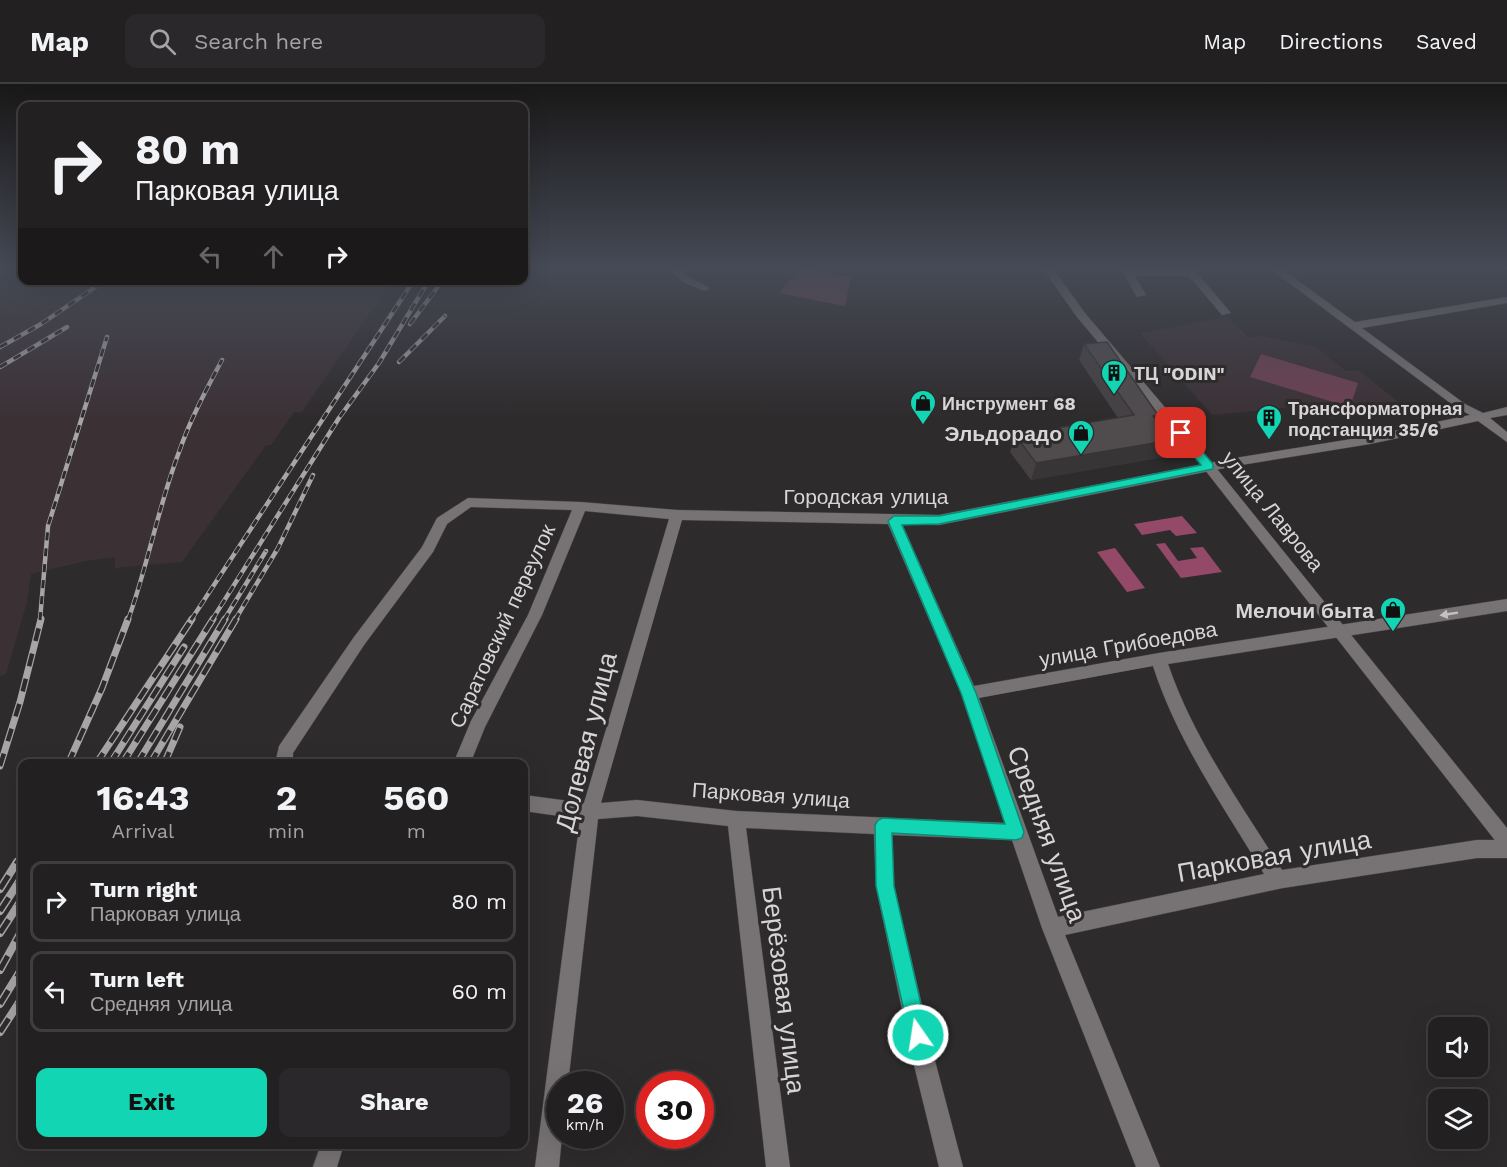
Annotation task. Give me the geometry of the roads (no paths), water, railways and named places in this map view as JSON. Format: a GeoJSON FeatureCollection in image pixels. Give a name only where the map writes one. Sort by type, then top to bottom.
{"type":"FeatureCollection","features":[{"type":"Feature","properties":{"kind":"street","name":"улица Лаврова"},"geometry":{"type":"LineString","coordinates":[[1084,318],[1209,467],[1507,842]]}},
{"type":"Feature","properties":{"kind":"street"},"geometry":{"type":"LineString","coordinates":[[1341,318],[1461,406],[1480,416],[1507,438]]}},
{"type":"Feature","properties":{"kind":"street"},"geometry":{"type":"LineString","coordinates":[[1352,326],[1402,318]]}},
{"type":"Feature","properties":{"kind":"street","name":"Городская улица"},"geometry":{"type":"LineString","coordinates":[[284,759],[285,751],[359,641],[428,549],[442,521],[468,502],[580,506],[677,515],[894,521],[939,520],[1209,467],[1370,440],[1507,411]]}},
{"type":"Feature","properties":{"kind":"street","name":"Саратовский переулок"},"geometry":{"type":"LineString","coordinates":[[463,759],[477,726],[534,615],[580,506]]}},
{"type":"Feature","properties":{"kind":"street","name":"Долевая улица"},"geometry":{"type":"LineString","coordinates":[[547,1167],[590,812],[677,515]]}},
{"type":"Feature","properties":{"kind":"street","name":"Средняя улица"},"geometry":{"type":"LineString","coordinates":[[894,521],[969,693],[1016,832],[1052,928],[1148,1167]]}},
{"type":"Feature","properties":{"kind":"street","name":"улица Грибоедова"},"geometry":{"type":"LineString","coordinates":[[969,693],[1159,659],[1507,605]]}},
{"type":"Feature","properties":{"kind":"street"},"geometry":{"type":"LineString","coordinates":[[1159,659],[1169,690],[1204,760],[1278,880]]}},
{"type":"Feature","properties":{"kind":"street","name":"Парковая улица"},"geometry":{"type":"LineString","coordinates":[[528,804],[590,812],[637,808],[736,819],[1016,832]]}},
{"type":"Feature","properties":{"kind":"street","name":"Берёзовая улица"},"geometry":{"type":"LineString","coordinates":[[736,819],[778,1167]]}},
{"type":"Feature","properties":{"kind":"street"},"geometry":{"type":"LineString","coordinates":[[883,825],[885,886],[923,1057],[951,1167]]}},
{"type":"Feature","properties":{"kind":"street","name":"Парковая улица"},"geometry":{"type":"LineString","coordinates":[[1052,928],[1278,880],[1477,849],[1507,849]]}},
{"type":"Feature","properties":{"kind":"street"},"geometry":{"type":"LineString","coordinates":[[325,1167],[331,1149]]}},
{"type":"Feature","properties":{"kind":"railway"},"geometry":{"type":"LineString","coordinates":[[0,347],[51,318]]}},
{"type":"Feature","properties":{"kind":"railway"},"geometry":{"type":"LineString","coordinates":[[191,620],[389,318]]}},
{"type":"Feature","properties":{"kind":"railway"},"geometry":{"type":"LineString","coordinates":[[212,620],[339,418],[379,363],[406,318]]}},
{"type":"Feature","properties":{"kind":"railway"},"geometry":{"type":"LineString","coordinates":[[410,324],[415,318]]}},
{"type":"Feature","properties":{"kind":"railway"},"geometry":{"type":"LineString","coordinates":[[399,362],[443,318]]}},
{"type":"Feature","properties":{"kind":"railway"},"geometry":{"type":"LineString","coordinates":[[0,367],[67,327]]}},
{"type":"Feature","properties":{"kind":"railway"},"geometry":{"type":"LineString","coordinates":[[40,620],[48,526],[107,337]]}},
{"type":"Feature","properties":{"kind":"railway"},"geometry":{"type":"LineString","coordinates":[[128,620],[179,452],[193,417],[222,360]]}},
{"type":"Feature","properties":{"kind":"railway"},"geometry":{"type":"LineString","coordinates":[[235,620],[278,548],[313,475]]}},
{"type":"Feature","properties":{"kind":"railway"},"geometry":{"type":"LineString","coordinates":[[224,620],[266,551]]}},
{"type":"Feature","properties":{"kind":"railway"},"geometry":{"type":"LineString","coordinates":[[0,766],[20,702],[41,619]]}},
{"type":"Feature","properties":{"kind":"railway"},"geometry":{"type":"LineString","coordinates":[[70,759],[102,688],[128,619]]}},
{"type":"Feature","properties":{"kind":"railway"},"geometry":{"type":"LineString","coordinates":[[99,759],[192,619]]}},
{"type":"Feature","properties":{"kind":"railway"},"geometry":{"type":"LineString","coordinates":[[125,759],[213,619]]}},
{"type":"Feature","properties":{"kind":"railway"},"geometry":{"type":"LineString","coordinates":[[140,759],[225,619]]}},
{"type":"Feature","properties":{"kind":"railway"},"geometry":{"type":"LineString","coordinates":[[153,759],[236,619]]}},
{"type":"Feature","properties":{"kind":"railway"},"geometry":{"type":"LineString","coordinates":[[113,759],[184,647]]}},
{"type":"Feature","properties":{"kind":"railway"},"geometry":{"type":"LineString","coordinates":[[166,759],[180,727]]}},
{"type":"Feature","properties":{"kind":"railway"},"geometry":{"type":"LineString","coordinates":[[0,889],[17,862]]}},
{"type":"Feature","properties":{"kind":"railway"},"geometry":{"type":"LineString","coordinates":[[0,911],[18,883]]}},
{"type":"Feature","properties":{"kind":"railway"},"geometry":{"type":"LineString","coordinates":[[0,933],[18,905]]}},
{"type":"Feature","properties":{"kind":"railway"},"geometry":{"type":"LineString","coordinates":[[0,970],[18,937]]}},
{"type":"Feature","properties":{"kind":"railway"},"geometry":{"type":"LineString","coordinates":[[0,1004],[18,975]]}},
{"type":"Feature","properties":{"kind":"railway"},"geometry":{"type":"LineString","coordinates":[[0,1032],[18,1004]]}},
{"type":"Feature","properties":{"kind":"place","name":"ТЦ \"ODIN\""},"geometry":{"type":"Point","coordinates":[1114,396]}},
{"type":"Feature","properties":{"kind":"place","name":"Инструмент 68"},"geometry":{"type":"Point","coordinates":[923,426]}},
{"type":"Feature","properties":{"kind":"place","name":"Трансформаторная подстанция 35/6"},"geometry":{"type":"Point","coordinates":[1269,441]}},
{"type":"Feature","properties":{"kind":"place","name":"Эльдорадо"},"geometry":{"type":"Point","coordinates":[1081,456]}},
{"type":"Feature","properties":{"kind":"place","name":"Мелочи быта"},"geometry":{"type":"Point","coordinates":[1393,633]}}]}
